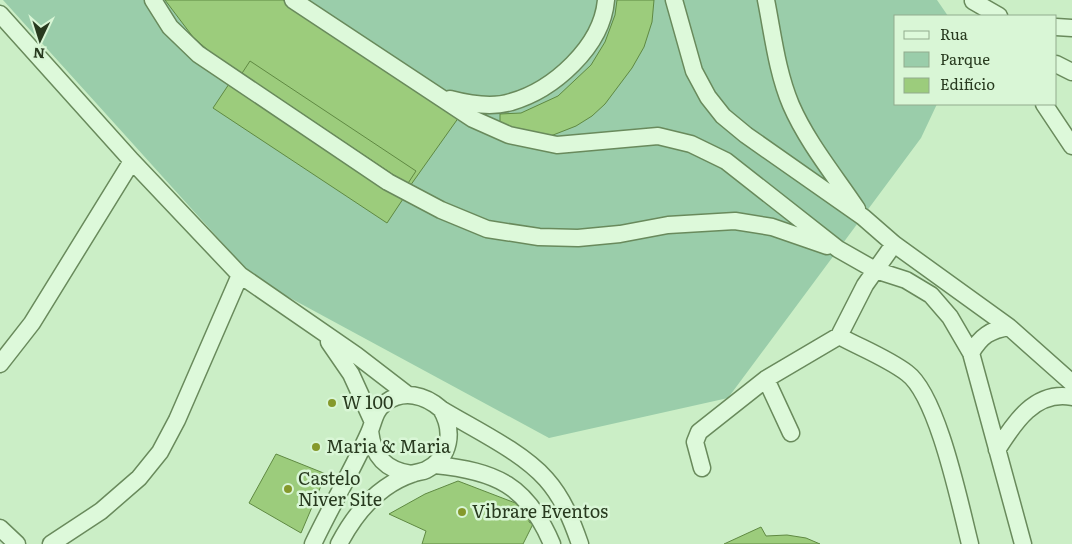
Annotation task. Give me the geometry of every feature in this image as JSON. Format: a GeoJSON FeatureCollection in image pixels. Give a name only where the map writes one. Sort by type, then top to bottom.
{"type":"FeatureCollection","features":[{"type":"Feature","properties":{"kind":"street"},"geometry":{"type":"LineString","coordinates":[[153,0],[170,27],[198,54],[388,182],[441,210],[487,229],[539,237],[578,238],[620,234],[668,225],[735,221],[772,227],[838,249]]}},
{"type":"Feature","properties":{"kind":"street"},"geometry":{"type":"LineString","coordinates":[[293,0],[472,119],[509,135],[558,145],[658,136],[691,144],[726,161],[838,249],[875,270],[906,280],[931,295],[950,317],[971,353],[1023,544]]}},
{"type":"Feature","properties":{"kind":"street"},"geometry":{"type":"LineString","coordinates":[[441,97],[465,103],[510,103],[539,90],[559,78],[584,51],[597,28],[606,0]]}},
{"type":"Feature","properties":{"kind":"street"},"geometry":{"type":"LineString","coordinates":[[674,0],[694,71],[708,97],[723,116],[746,135],[863,217],[894,244],[1009,327],[1072,383]]}},
{"type":"Feature","properties":{"kind":"street"},"geometry":{"type":"LineString","coordinates":[[766,0],[781,75],[791,105],[809,138],[863,217]]}},
{"type":"Feature","properties":{"kind":"street"},"geometry":{"type":"LineString","coordinates":[[973,1],[981,15]]}},
{"type":"Feature","properties":{"kind":"street"},"geometry":{"type":"LineString","coordinates":[[973,1],[997,15]]}},
{"type":"Feature","properties":{"kind":"street"},"geometry":{"type":"LineString","coordinates":[[0,14],[132,161],[240,274],[323,334],[356,355],[408,394]]}},
{"type":"Feature","properties":{"kind":"street"},"geometry":{"type":"LineString","coordinates":[[1057,27],[1072,28]]}},
{"type":"Feature","properties":{"kind":"street"},"geometry":{"type":"LineString","coordinates":[[1045,105],[1072,146]]}},
{"type":"Feature","properties":{"kind":"street"},"geometry":{"type":"LineString","coordinates":[[0,364],[32,323],[132,161]]}},
{"type":"Feature","properties":{"kind":"street"},"geometry":{"type":"LineString","coordinates":[[702,468],[695,442],[698,432],[766,379],[839,336],[865,285],[894,244]]}},
{"type":"Feature","properties":{"kind":"street"},"geometry":{"type":"LineString","coordinates":[[51,544],[102,511],[139,478],[160,452],[177,420],[240,274]]}},
{"type":"Feature","properties":{"kind":"street"},"geometry":{"type":"LineString","coordinates":[[971,353],[985,334],[994,329],[1009,327]]}},
{"type":"Feature","properties":{"kind":"street"},"geometry":{"type":"LineString","coordinates":[[323,334],[351,374],[371,426],[371,444],[377,456],[386,466],[398,472],[412,474]]}},
{"type":"Feature","properties":{"kind":"street"},"geometry":{"type":"LineString","coordinates":[[839,336],[908,374],[920,391],[940,432],[970,544]]}},
{"type":"Feature","properties":{"kind":"street"},"geometry":{"type":"LineString","coordinates":[[766,379],[791,433]]}},
{"type":"Feature","properties":{"kind":"street"},"geometry":{"type":"LineString","coordinates":[[313,544],[371,426],[385,403],[396,397],[408,394],[432,401],[441,409],[519,456],[546,478],[563,503],[580,544]]}},
{"type":"Feature","properties":{"kind":"street"},"geometry":{"type":"LineString","coordinates":[[997,450],[1015,421],[1027,409],[1047,398],[1072,397]]}},
{"type":"Feature","properties":{"kind":"street"},"geometry":{"type":"LineString","coordinates":[[339,544],[363,508],[384,488],[412,474],[424,471],[435,465],[443,456],[450,432],[447,420],[441,409]]}},
{"type":"Feature","properties":{"kind":"street"},"geometry":{"type":"LineString","coordinates":[[435,465],[484,473],[505,482],[527,501],[543,522],[552,544]]}},
{"type":"Feature","properties":{"kind":"street"},"geometry":{"type":"LineString","coordinates":[[556,544],[572,522]]}},
{"type":"Feature","properties":{"kind":"street"},"geometry":{"type":"LineString","coordinates":[[0,528],[17,544]]}},
{"type":"Feature","properties":{"kind":"green space"},"geometry":{"type":"Polygon","coordinates":[[[3,0],[937,0],[947,15],[894,15],[894,105],[937,105],[921,138],[728,398],[549,438],[255,279],[3,0]]]}},
{"type":"Feature","properties":{"kind":"building"},"geometry":{"type":"Polygon","coordinates":[[[165,0],[283,0],[459,117],[410,186],[210,52],[193,37],[165,0]]]}},
{"type":"Feature","properties":{"kind":"building"},"geometry":{"type":"Polygon","coordinates":[[[617,0],[654,0],[652,22],[644,47],[632,68],[605,104],[592,116],[576,126],[548,137],[500,125],[500,114],[521,113],[558,96],[591,65],[605,42],[615,15],[617,0]]]}},
{"type":"Feature","properties":{"kind":"building"},"geometry":{"type":"Polygon","coordinates":[[[250,61],[416,171],[401,194],[235,84],[250,61]]]}},
{"type":"Feature","properties":{"kind":"building"},"geometry":{"type":"Polygon","coordinates":[[[231,81],[405,196],[387,223],[213,108],[231,81]]]}},
{"type":"Feature","properties":{"kind":"building","name":"Castelo Niver Site"},"geometry":{"type":"Polygon","coordinates":[[[276,454],[326,474],[301,533],[249,503],[276,454]]]}},
{"type":"Feature","properties":{"kind":"building","name":"Vibrare Eventos"},"geometry":{"type":"Polygon","coordinates":[[[458,481],[531,509],[529,522],[533,524],[523,544],[422,544],[426,531],[389,514],[425,494],[458,481]]]}},
{"type":"Feature","properties":{"kind":"building"},"geometry":{"type":"Polygon","coordinates":[[[761,527],[766,536],[787,535],[806,538],[820,544],[724,544],[761,527]]]}},
{"type":"Feature","properties":{"kind":"place","name":"W 100"},"geometry":{"type":"Point","coordinates":[332,403]}},
{"type":"Feature","properties":{"kind":"place","name":"Maria & Maria"},"geometry":{"type":"Point","coordinates":[316,447]}},
{"type":"Feature","properties":{"kind":"place","name":"Castelo Niver Site"},"geometry":{"type":"Point","coordinates":[288,489]}},
{"type":"Feature","properties":{"kind":"place","name":"Vibrare Eventos"},"geometry":{"type":"Point","coordinates":[462,512]}}]}
